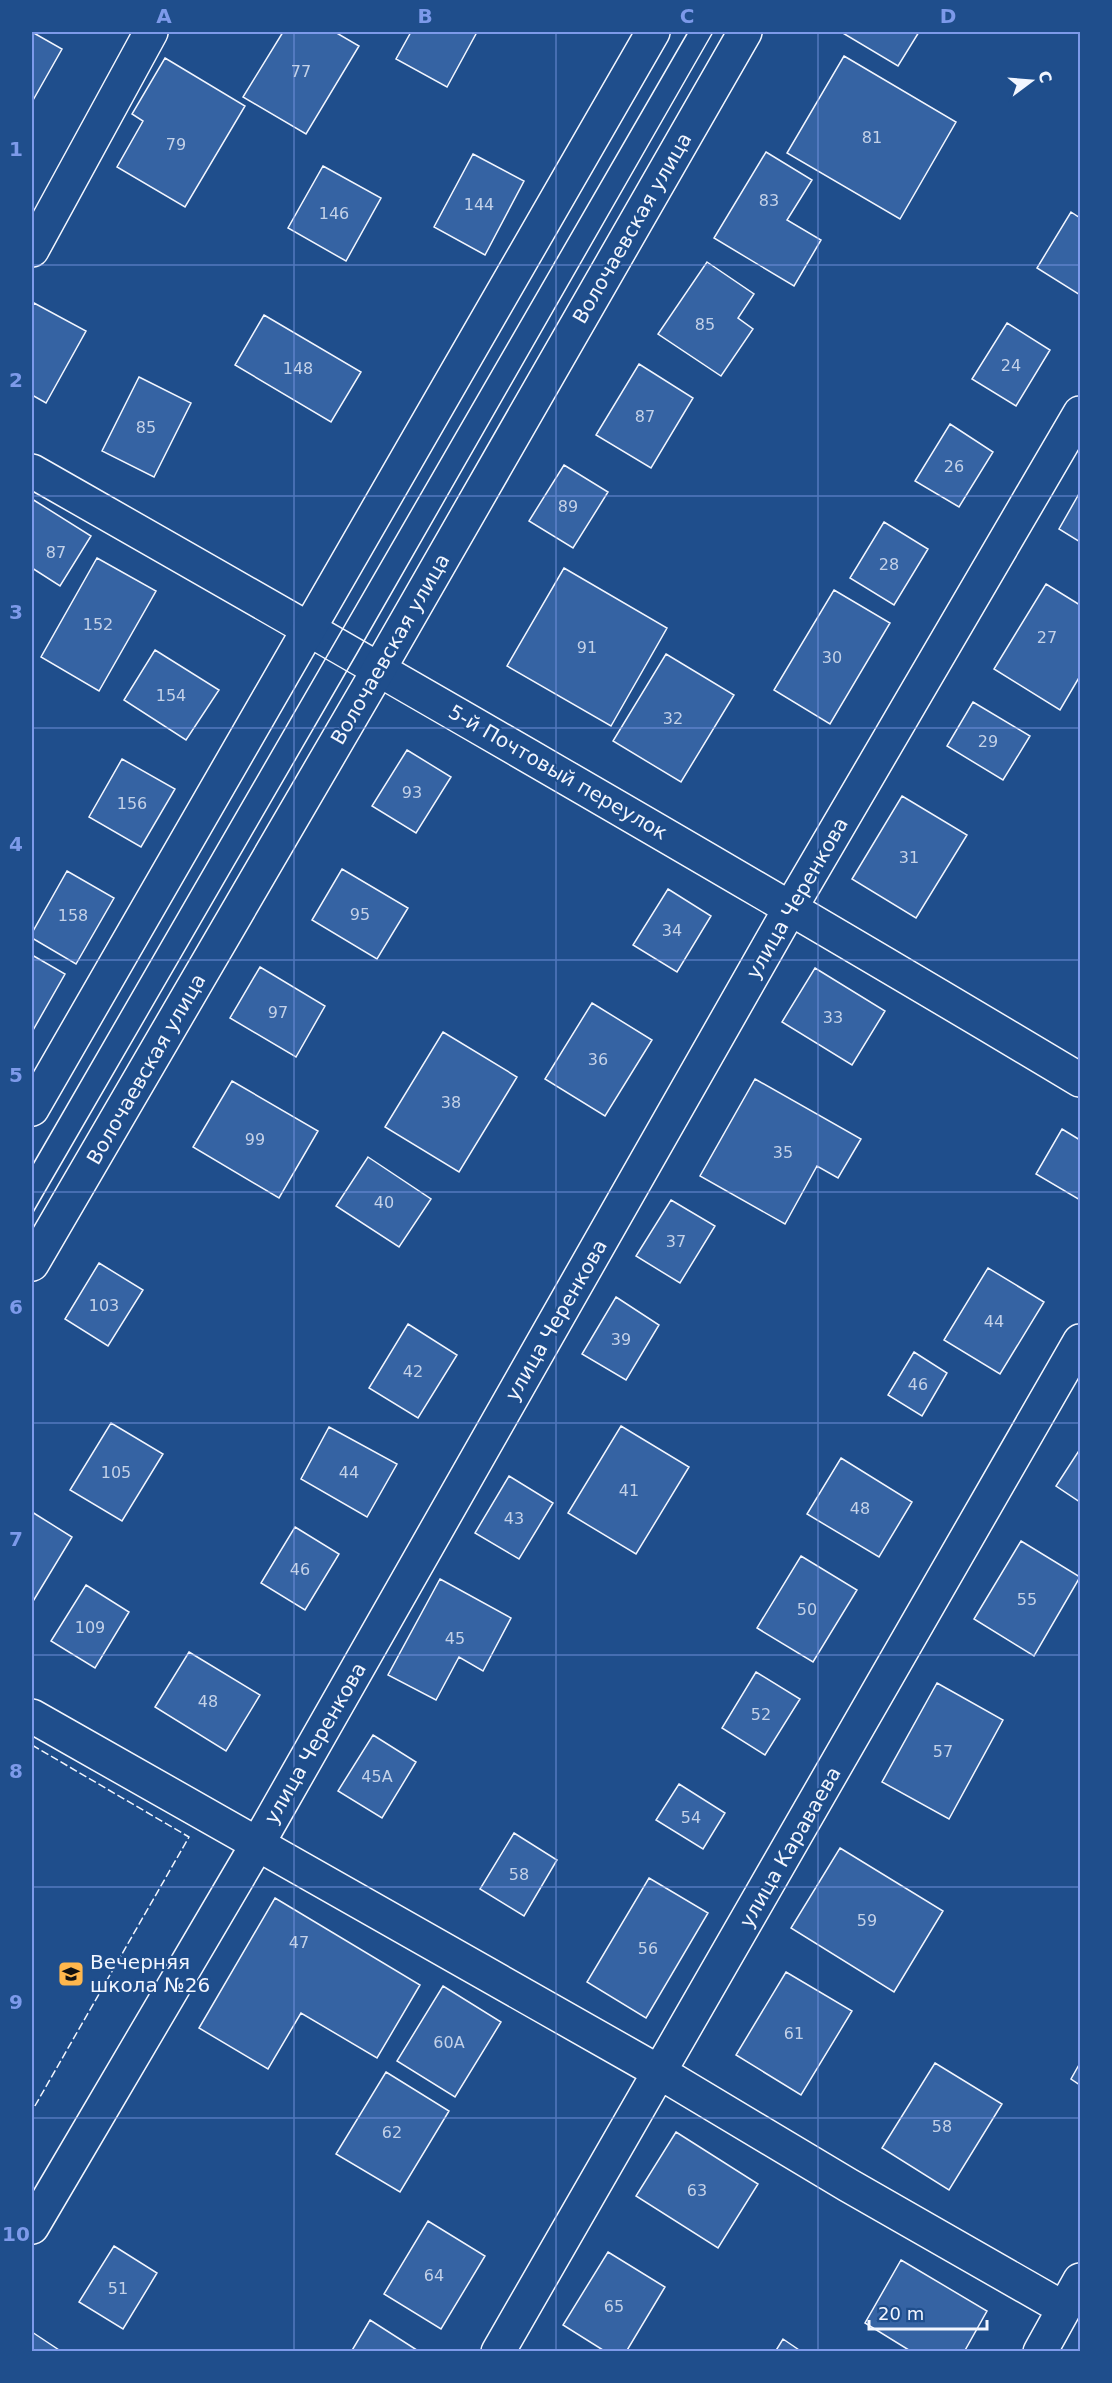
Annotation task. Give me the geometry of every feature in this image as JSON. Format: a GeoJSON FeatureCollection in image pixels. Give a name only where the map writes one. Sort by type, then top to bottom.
{"type":"FeatureCollection","features":[{"type":"Feature","properties":{"kind":"street"},"geometry":{"type":"LineString","coordinates":[[32,250],[151,32]]}},
{"type":"Feature","properties":{"kind":"street"},"geometry":{"type":"LineString","coordinates":[[32,1109],[653,32]]}},
{"type":"Feature","properties":{"kind":"street","name":"Волочаевская улица"},"geometry":{"type":"LineString","coordinates":[[32,1264],[380,669],[745,32]]}},
{"type":"Feature","properties":{"kind":"street","name":"улица Черенкова"},"geometry":{"type":"LineString","coordinates":[[32,2227],[257,1845],[791,907],[1080,413]]}},
{"type":"Feature","properties":{"kind":"street","name":"5-й Почтовый переулок"},"geometry":{"type":"LineString","coordinates":[[32,471],[791,907],[1080,1080]]}},
{"type":"Feature","properties":{"kind":"street","name":"улица Караваева"},"geometry":{"type":"LineString","coordinates":[[498,2352],[1080,1341]]}},
{"type":"Feature","properties":{"kind":"street"},"geometry":{"type":"LineString","coordinates":[[32,1716],[660,2073],[848,2185],[1063,2308]]}},
{"type":"Feature","properties":{"kind":"street"},"geometry":{"type":"LineString","coordinates":[[1040,2352],[1080,2280]]}},
{"type":"Feature","properties":{"kind":"building"},"geometry":{"type":"Polygon","coordinates":[[[32,32],[62,49],[32,102],[32,32]]]}},
{"type":"Feature","properties":{"kind":"building"},"geometry":{"type":"Polygon","coordinates":[[[283,32],[335,32],[359,46],[306,134],[243,97],[283,32]]]}},
{"type":"Feature","properties":{"kind":"building"},"geometry":{"type":"Polygon","coordinates":[[[411,32],[477,32],[447,87],[396,59],[411,32]]]}},
{"type":"Feature","properties":{"kind":"building"},"geometry":{"type":"Polygon","coordinates":[[[841,32],[919,32],[898,66],[841,32]]]}},
{"type":"Feature","properties":{"kind":"building"},"geometry":{"type":"Polygon","coordinates":[[[844,56],[956,122],[900,219],[787,153],[844,56]]]}},
{"type":"Feature","properties":{"kind":"building"},"geometry":{"type":"Polygon","coordinates":[[[165,58],[245,106],[185,207],[117,167],[143,121],[132,114],[165,58]]]}},
{"type":"Feature","properties":{"kind":"building"},"geometry":{"type":"Polygon","coordinates":[[[766,152],[812,180],[787,220],[821,240],[794,286],[714,238],[766,152]]]}},
{"type":"Feature","properties":{"kind":"building"},"geometry":{"type":"Polygon","coordinates":[[[473,154],[524,181],[485,255],[434,227],[473,154]]]}},
{"type":"Feature","properties":{"kind":"building"},"geometry":{"type":"Polygon","coordinates":[[[323,166],[381,198],[346,261],[288,228],[323,166]]]}},
{"type":"Feature","properties":{"kind":"building"},"geometry":{"type":"Polygon","coordinates":[[[1071,212],[1080,218],[1080,295],[1037,268],[1071,212]]]}},
{"type":"Feature","properties":{"kind":"building"},"geometry":{"type":"Polygon","coordinates":[[[707,262],[754,294],[738,318],[753,329],[721,376],[658,334],[707,262]]]}},
{"type":"Feature","properties":{"kind":"building"},"geometry":{"type":"Polygon","coordinates":[[[34,303],[86,331],[46,403],[32,395],[32,309],[34,303]]]}},
{"type":"Feature","properties":{"kind":"building"},"geometry":{"type":"Polygon","coordinates":[[[264,315],[361,372],[331,422],[235,365],[264,315]]]}},
{"type":"Feature","properties":{"kind":"building"},"geometry":{"type":"Polygon","coordinates":[[[1007,323],[1050,350],[1016,406],[972,379],[1007,323]]]}},
{"type":"Feature","properties":{"kind":"building"},"geometry":{"type":"Polygon","coordinates":[[[639,364],[693,398],[651,468],[596,435],[639,364]]]}},
{"type":"Feature","properties":{"kind":"building"},"geometry":{"type":"Polygon","coordinates":[[[139,377],[191,403],[154,477],[102,451],[139,377]]]}},
{"type":"Feature","properties":{"kind":"building"},"geometry":{"type":"Polygon","coordinates":[[[950,424],[993,452],[959,507],[915,481],[950,424]]]}},
{"type":"Feature","properties":{"kind":"building"},"geometry":{"type":"Polygon","coordinates":[[[564,465],[608,492],[573,548],[529,521],[564,465]]]}},
{"type":"Feature","properties":{"kind":"building"},"geometry":{"type":"Polygon","coordinates":[[[1080,492],[1080,542],[1059,529],[1080,492]]]}},
{"type":"Feature","properties":{"kind":"building"},"geometry":{"type":"Polygon","coordinates":[[[32,499],[91,536],[60,586],[32,568],[32,499]]]}},
{"type":"Feature","properties":{"kind":"building"},"geometry":{"type":"Polygon","coordinates":[[[884,522],[928,549],[894,605],[850,578],[884,522]]]}},
{"type":"Feature","properties":{"kind":"building"},"geometry":{"type":"Polygon","coordinates":[[[97,558],[156,591],[99,691],[41,657],[97,558]]]}},
{"type":"Feature","properties":{"kind":"building"},"geometry":{"type":"Polygon","coordinates":[[[564,568],[667,628],[611,726],[507,666],[564,568]]]}},
{"type":"Feature","properties":{"kind":"building"},"geometry":{"type":"Polygon","coordinates":[[[1046,584],[1080,605],[1080,676],[1060,710],[994,669],[1046,584]]]}},
{"type":"Feature","properties":{"kind":"building"},"geometry":{"type":"Polygon","coordinates":[[[834,590],[890,623],[830,724],[774,690],[834,590]]]}},
{"type":"Feature","properties":{"kind":"building"},"geometry":{"type":"Polygon","coordinates":[[[155,650],[219,690],[186,740],[124,700],[155,650]]]}},
{"type":"Feature","properties":{"kind":"building"},"geometry":{"type":"Polygon","coordinates":[[[666,654],[734,695],[681,782],[613,741],[666,654]]]}},
{"type":"Feature","properties":{"kind":"building"},"geometry":{"type":"Polygon","coordinates":[[[973,702],[1030,736],[1003,780],[947,746],[973,702]]]}},
{"type":"Feature","properties":{"kind":"building"},"geometry":{"type":"Polygon","coordinates":[[[407,750],[451,777],[416,833],[372,806],[407,750]]]}},
{"type":"Feature","properties":{"kind":"building"},"geometry":{"type":"Polygon","coordinates":[[[122,759],[175,789],[141,847],[89,817],[122,759]]]}},
{"type":"Feature","properties":{"kind":"building"},"geometry":{"type":"Polygon","coordinates":[[[902,796],[967,835],[916,918],[852,879],[902,796]]]}},
{"type":"Feature","properties":{"kind":"building"},"geometry":{"type":"Polygon","coordinates":[[[342,869],[408,908],[377,959],[312,920],[342,869]]]}},
{"type":"Feature","properties":{"kind":"building"},"geometry":{"type":"Polygon","coordinates":[[[67,871],[114,898],[76,964],[32,938],[32,933],[67,871]]]}},
{"type":"Feature","properties":{"kind":"building"},"geometry":{"type":"Polygon","coordinates":[[[668,889],[711,916],[677,972],[633,945],[668,889]]]}},
{"type":"Feature","properties":{"kind":"building"},"geometry":{"type":"Polygon","coordinates":[[[32,955],[65,974],[32,1032],[32,955]]]}},
{"type":"Feature","properties":{"kind":"building"},"geometry":{"type":"Polygon","coordinates":[[[260,967],[325,1006],[296,1057],[230,1018],[260,967]]]}},
{"type":"Feature","properties":{"kind":"building"},"geometry":{"type":"Polygon","coordinates":[[[815,968],[885,1011],[852,1065],[782,1022],[815,968]]]}},
{"type":"Feature","properties":{"kind":"building"},"geometry":{"type":"Polygon","coordinates":[[[592,1003],[652,1040],[605,1116],[545,1079],[592,1003]]]}},
{"type":"Feature","properties":{"kind":"building"},"geometry":{"type":"Polygon","coordinates":[[[443,1032],[517,1077],[459,1172],[385,1127],[443,1032]]]}},
{"type":"Feature","properties":{"kind":"building"},"geometry":{"type":"Polygon","coordinates":[[[755,1079],[861,1139],[838,1178],[817,1166],[785,1224],[700,1176],[755,1079]]]}},
{"type":"Feature","properties":{"kind":"building"},"geometry":{"type":"Polygon","coordinates":[[[232,1081],[318,1131],[279,1198],[193,1147],[232,1081]]]}},
{"type":"Feature","properties":{"kind":"building"},"geometry":{"type":"Polygon","coordinates":[[[1062,1129],[1080,1140],[1080,1200],[1036,1174],[1062,1129]]]}},
{"type":"Feature","properties":{"kind":"building"},"geometry":{"type":"Polygon","coordinates":[[[368,1157],[431,1199],[399,1247],[336,1206],[368,1157]]]}},
{"type":"Feature","properties":{"kind":"building"},"geometry":{"type":"Polygon","coordinates":[[[671,1200],[715,1226],[680,1283],[636,1256],[671,1200]]]}},
{"type":"Feature","properties":{"kind":"building"},"geometry":{"type":"Polygon","coordinates":[[[99,1263],[143,1290],[108,1346],[65,1319],[99,1263]]]}},
{"type":"Feature","properties":{"kind":"building"},"geometry":{"type":"Polygon","coordinates":[[[988,1268],[1044,1302],[1000,1374],[944,1340],[988,1268]]]}},
{"type":"Feature","properties":{"kind":"building"},"geometry":{"type":"Polygon","coordinates":[[[616,1297],[659,1325],[626,1380],[582,1354],[616,1297]]]}},
{"type":"Feature","properties":{"kind":"building"},"geometry":{"type":"Polygon","coordinates":[[[408,1324],[457,1355],[418,1418],[369,1388],[408,1324]]]}},
{"type":"Feature","properties":{"kind":"building"},"geometry":{"type":"Polygon","coordinates":[[[914,1352],[947,1373],[922,1416],[888,1395],[914,1352]]]}},
{"type":"Feature","properties":{"kind":"building"},"geometry":{"type":"Polygon","coordinates":[[[111,1423],[163,1454],[122,1521],[70,1490],[111,1423]]]}},
{"type":"Feature","properties":{"kind":"building"},"geometry":{"type":"Polygon","coordinates":[[[621,1426],[689,1467],[636,1554],[568,1513],[621,1426]]]}},
{"type":"Feature","properties":{"kind":"building"},"geometry":{"type":"Polygon","coordinates":[[[329,1427],[397,1464],[367,1517],[301,1479],[329,1427]]]}},
{"type":"Feature","properties":{"kind":"building"},"geometry":{"type":"Polygon","coordinates":[[[1080,1449],[1080,1502],[1056,1486],[1080,1449]]]}},
{"type":"Feature","properties":{"kind":"building"},"geometry":{"type":"Polygon","coordinates":[[[841,1458],[912,1502],[879,1557],[807,1514],[841,1458]]]}},
{"type":"Feature","properties":{"kind":"building"},"geometry":{"type":"Polygon","coordinates":[[[509,1476],[553,1503],[519,1559],[475,1533],[509,1476]]]}},
{"type":"Feature","properties":{"kind":"building"},"geometry":{"type":"Polygon","coordinates":[[[32,1512],[72,1537],[32,1603],[32,1512]]]}},
{"type":"Feature","properties":{"kind":"building"},"geometry":{"type":"Polygon","coordinates":[[[295,1527],[339,1554],[305,1610],[261,1583],[295,1527]]]}},
{"type":"Feature","properties":{"kind":"building"},"geometry":{"type":"Polygon","coordinates":[[[1021,1541],[1080,1577],[1034,1656],[974,1619],[1021,1541]]]}},
{"type":"Feature","properties":{"kind":"building"},"geometry":{"type":"Polygon","coordinates":[[[801,1556],[857,1590],[813,1662],[757,1628],[801,1556]]]}},
{"type":"Feature","properties":{"kind":"building"},"geometry":{"type":"Polygon","coordinates":[[[440,1579],[511,1618],[483,1671],[459,1657],[436,1700],[388,1675],[440,1579]]]}},
{"type":"Feature","properties":{"kind":"building"},"geometry":{"type":"Polygon","coordinates":[[[86,1585],[129,1612],[95,1668],[51,1641],[86,1585]]]}},
{"type":"Feature","properties":{"kind":"building"},"geometry":{"type":"Polygon","coordinates":[[[189,1652],[260,1695],[226,1751],[155,1707],[189,1652]]]}},
{"type":"Feature","properties":{"kind":"building"},"geometry":{"type":"Polygon","coordinates":[[[756,1672],[800,1699],[765,1755],[722,1728],[756,1672]]]}},
{"type":"Feature","properties":{"kind":"building"},"geometry":{"type":"Polygon","coordinates":[[[937,1683],[1003,1720],[949,1819],[882,1782],[937,1683]]]}},
{"type":"Feature","properties":{"kind":"building"},"geometry":{"type":"Polygon","coordinates":[[[373,1735],[416,1762],[382,1818],[338,1791],[373,1735]]]}},
{"type":"Feature","properties":{"kind":"building"},"geometry":{"type":"Polygon","coordinates":[[[679,1784],[725,1813],[703,1849],[656,1820],[679,1784]]]}},
{"type":"Feature","properties":{"kind":"building"},"geometry":{"type":"Polygon","coordinates":[[[514,1833],[557,1860],[524,1916],[480,1889],[514,1833]]]}},
{"type":"Feature","properties":{"kind":"building"},"geometry":{"type":"Polygon","coordinates":[[[840,1848],[943,1911],[894,1992],[791,1928],[840,1848]]]}},
{"type":"Feature","properties":{"kind":"building"},"geometry":{"type":"Polygon","coordinates":[[[649,1878],[708,1913],[646,2018],[587,1982],[649,1878]]]}},
{"type":"Feature","properties":{"kind":"building"},"geometry":{"type":"Polygon","coordinates":[[[275,1898],[420,1985],[377,2058],[301,2013],[268,2069],[199,2028],[275,1898]]]}},
{"type":"Feature","properties":{"kind":"building"},"geometry":{"type":"Polygon","coordinates":[[[786,1972],[852,2011],[801,2095],[736,2055],[786,1972]]]}},
{"type":"Feature","properties":{"kind":"building"},"geometry":{"type":"Polygon","coordinates":[[[443,1986],[501,2022],[455,2097],[397,2061],[443,1986]]]}},
{"type":"Feature","properties":{"kind":"building"},"geometry":{"type":"Polygon","coordinates":[[[935,2063],[1002,2104],[949,2190],[882,2148],[935,2063]]]}},
{"type":"Feature","properties":{"kind":"building"},"geometry":{"type":"Polygon","coordinates":[[[1080,2063],[1080,2085],[1071,2079],[1080,2063]]]}},
{"type":"Feature","properties":{"kind":"building"},"geometry":{"type":"Polygon","coordinates":[[[386,2072],[449,2111],[400,2192],[336,2154],[386,2072]]]}},
{"type":"Feature","properties":{"kind":"building"},"geometry":{"type":"Polygon","coordinates":[[[676,2132],[758,2184],[718,2248],[636,2196],[676,2132]]]}},
{"type":"Feature","properties":{"kind":"building"},"geometry":{"type":"Polygon","coordinates":[[[428,2221],[485,2256],[441,2329],[384,2294],[428,2221]]]}},
{"type":"Feature","properties":{"kind":"building"},"geometry":{"type":"Polygon","coordinates":[[[114,2246],[157,2273],[123,2329],[79,2302],[114,2246]]]}},
{"type":"Feature","properties":{"kind":"building"},"geometry":{"type":"Polygon","coordinates":[[[608,2252],[665,2287],[626,2352],[606,2352],[563,2325],[608,2252]]]}},
{"type":"Feature","properties":{"kind":"building"},"geometry":{"type":"Polygon","coordinates":[[[901,2260],[987,2311],[964,2352],[912,2352],[865,2323],[901,2260]]]}},
{"type":"Feature","properties":{"kind":"building"},"geometry":{"type":"Polygon","coordinates":[[[370,2320],[420,2352],[351,2352],[370,2320]]]}},
{"type":"Feature","properties":{"kind":"building"},"geometry":{"type":"Polygon","coordinates":[[[32,2332],[62,2352],[32,2352],[32,2332]]]}},
{"type":"Feature","properties":{"kind":"building"},"geometry":{"type":"Polygon","coordinates":[[[783,2339],[802,2352],[775,2352],[783,2339]]]}},
{"type":"Feature","properties":{"kind":"tram line"},"geometry":{"type":"LineString","coordinates":[[32,1166],[688,32]]}},
{"type":"Feature","properties":{"kind":"tram line"},"geometry":{"type":"LineString","coordinates":[[32,1214],[713,32]]}},
{"type":"Feature","properties":{"kind":"fence"},"geometry":{"type":"LineString","coordinates":[[32,1745],[189,1837],[32,2111]]}},
{"type":"Feature","properties":{"kind":"place","name":"Вечерняя школа №26"},"geometry":{"type":"Point","coordinates":[71,1974]}}]}
